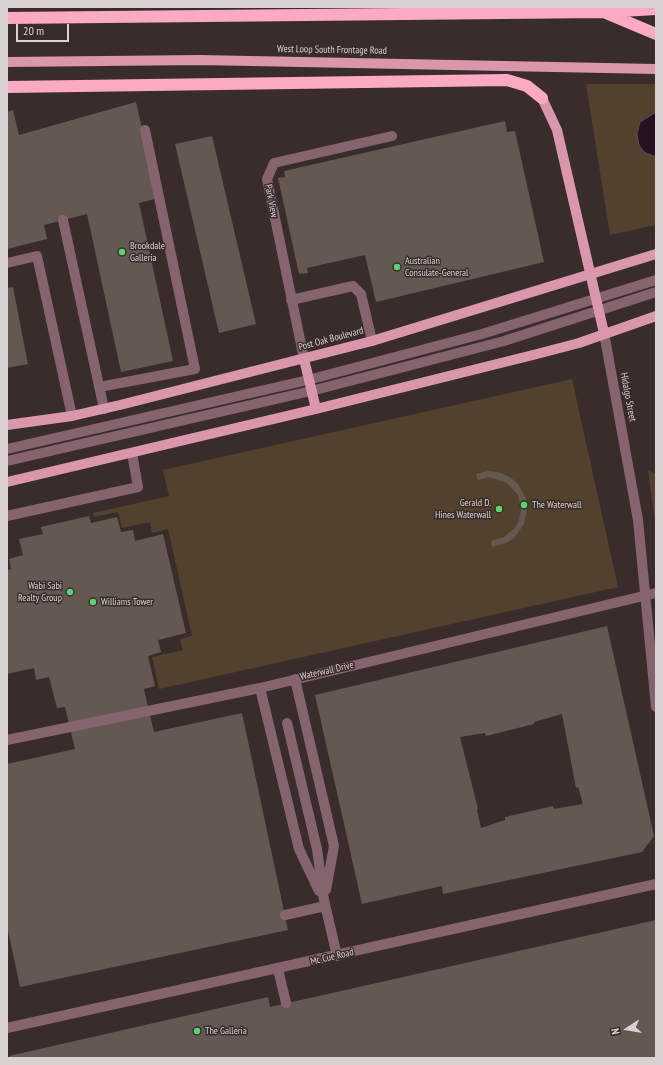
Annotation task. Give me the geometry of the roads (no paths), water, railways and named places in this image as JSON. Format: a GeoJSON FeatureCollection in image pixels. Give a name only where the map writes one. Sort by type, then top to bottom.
{"type":"FeatureCollection","features":[{"type":"Feature","properties":{"kind":"highway"},"geometry":{"type":"LineString","coordinates":[[7,18],[603,12],[656,9]]}},
{"type":"Feature","properties":{"kind":"highway"},"geometry":{"type":"LineString","coordinates":[[603,12],[656,34]]}},
{"type":"Feature","properties":{"kind":"highway"},"geometry":{"type":"LineString","coordinates":[[7,87],[507,80],[528,86],[542,98]]}},
{"type":"Feature","properties":{"kind":"main road","name":"West Loop South Frontage Road"},"geometry":{"type":"LineString","coordinates":[[7,62],[200,60],[656,69]]}},
{"type":"Feature","properties":{"kind":"main road","name":"Hidalgo Street"},"geometry":{"type":"LineString","coordinates":[[542,98],[557,130],[604,333]]}},
{"type":"Feature","properties":{"kind":"main road","name":"Post Oak Boulevard"},"geometry":{"type":"LineString","coordinates":[[7,425],[72,416],[104,409],[304,359],[372,341],[656,254]]}},
{"type":"Feature","properties":{"kind":"main road"},"geometry":{"type":"LineString","coordinates":[[7,482],[316,409],[548,351],[579,343],[656,316]]}},
{"type":"Feature","properties":{"kind":"main road"},"geometry":{"type":"LineString","coordinates":[[304,359],[316,409]]}},
{"type":"Feature","properties":{"kind":"street"},"geometry":{"type":"LineString","coordinates":[[99,387],[195,368],[145,130]]}},
{"type":"Feature","properties":{"kind":"street","name":"Park View"},"geometry":{"type":"LineString","coordinates":[[304,359],[267,179],[274,163],[392,136]]}},
{"type":"Feature","properties":{"kind":"street"},"geometry":{"type":"LineString","coordinates":[[63,220],[104,409]]}},
{"type":"Feature","properties":{"kind":"street"},"geometry":{"type":"LineString","coordinates":[[7,263],[37,256],[72,416]]}},
{"type":"Feature","properties":{"kind":"street"},"geometry":{"type":"LineString","coordinates":[[7,448],[308,380],[482,334],[656,280]]}},
{"type":"Feature","properties":{"kind":"street"},"geometry":{"type":"LineString","coordinates":[[291,300],[352,286],[360,294],[372,341]]}},
{"type":"Feature","properties":{"kind":"street"},"geometry":{"type":"LineString","coordinates":[[7,461],[312,391],[504,341],[656,292]]}},
{"type":"Feature","properties":{"kind":"street","name":"Hidalgo Street"},"geometry":{"type":"LineString","coordinates":[[604,333],[638,520],[653,661],[656,707]]}},
{"type":"Feature","properties":{"kind":"street"},"geometry":{"type":"LineString","coordinates":[[7,516],[138,487],[132,453]]}},
{"type":"Feature","properties":{"kind":"street","name":"Waterwall Drive"},"geometry":{"type":"LineString","coordinates":[[7,740],[260,688],[646,597],[656,593]]}},
{"type":"Feature","properties":{"kind":"street"},"geometry":{"type":"LineString","coordinates":[[295,679],[334,846],[325,903]]}},
{"type":"Feature","properties":{"kind":"street"},"geometry":{"type":"LineString","coordinates":[[260,688],[299,849],[325,903]]}},
{"type":"Feature","properties":{"kind":"street"},"geometry":{"type":"LineString","coordinates":[[287,723],[317,849],[325,903],[337,956]]}},
{"type":"Feature","properties":{"kind":"street","name":"Mc Cue Road"},"geometry":{"type":"LineString","coordinates":[[7,1028],[656,884]]}},
{"type":"Feature","properties":{"kind":"street"},"geometry":{"type":"LineString","coordinates":[[285,915],[325,903]]}},
{"type":"Feature","properties":{"kind":"street"},"geometry":{"type":"LineString","coordinates":[[278,968],[286,1003]]}},
{"type":"Feature","properties":{"kind":"place","name":"Brookdale Galleria"},"geometry":{"type":"Point","coordinates":[122,252]}},
{"type":"Feature","properties":{"kind":"place","name":"Australian Consulate-General"},"geometry":{"type":"Point","coordinates":[397,267]}},
{"type":"Feature","properties":{"kind":"place","name":"The Waterwall"},"geometry":{"type":"Point","coordinates":[524,505]}},
{"type":"Feature","properties":{"kind":"place","name":"Gerald D. Hines Waterwall"},"geometry":{"type":"Point","coordinates":[499,509]}},
{"type":"Feature","properties":{"kind":"place","name":"Wabi Sabi Realty Group"},"geometry":{"type":"Point","coordinates":[70,592]}},
{"type":"Feature","properties":{"kind":"place","name":"Williams Tower"},"geometry":{"type":"Point","coordinates":[93,602]}},
{"type":"Feature","properties":{"kind":"place","name":"The Galleria"},"geometry":{"type":"Point","coordinates":[197,1031]}}]}
